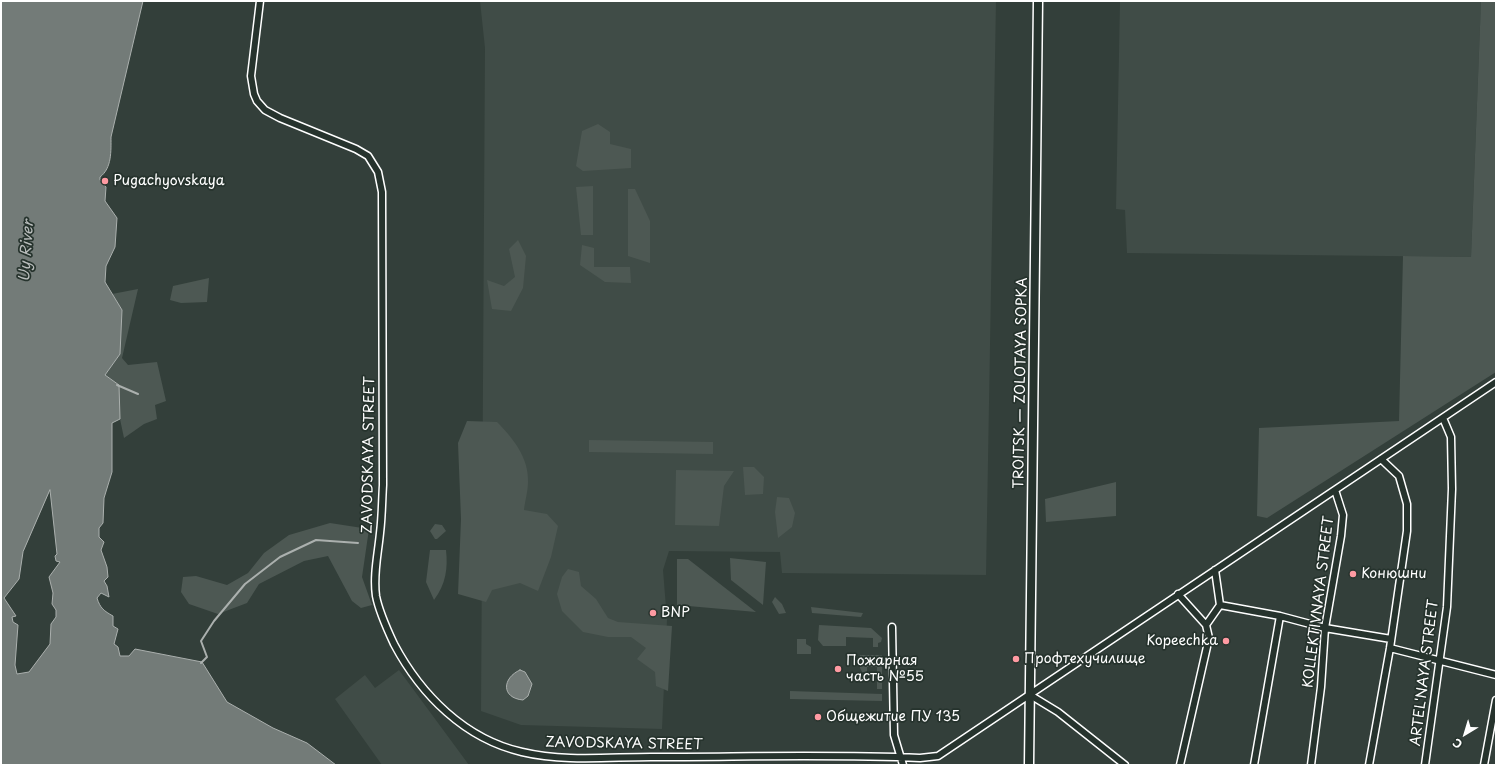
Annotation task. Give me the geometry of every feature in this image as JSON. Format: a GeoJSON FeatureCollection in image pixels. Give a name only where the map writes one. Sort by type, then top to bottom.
{"type":"FeatureCollection","features":[{"type":"Feature","properties":{"kind":"street","name":"ZAVODSKAYA STREET"},"geometry":{"type":"LineString","coordinates":[[260,1],[251,76],[253,90],[257,101],[265,110],[280,118],[356,149],[368,156],[378,172],[382,192],[383,485],[382,522],[374,582],[381,615],[403,660],[428,694],[447,713],[485,738],[523,752],[538,755],[576,757],[938,756],[1496,382]]}},
{"type":"Feature","properties":{"kind":"street","name":"TROITSK — ZOLOTAYA SOPKA"},"geometry":{"type":"LineString","coordinates":[[1029,765],[1038,1]]}},
{"type":"Feature","properties":{"kind":"street","name":"ARTEL'NAYA STREET"},"geometry":{"type":"LineString","coordinates":[[1426,765],[1439,659],[1445,634],[1447,607],[1452,489],[1451,437],[1443,418]]}},
{"type":"Feature","properties":{"kind":"street"},"geometry":{"type":"LineString","coordinates":[[1369,765],[1390,648],[1407,531],[1407,504],[1399,476],[1381,459]]}},
{"type":"Feature","properties":{"kind":"street","name":"KOLLEKTIVNAYA STREET"},"geometry":{"type":"LineString","coordinates":[[1311,765],[1321,687],[1325,628],[1341,536],[1343,515],[1335,490]]}},
{"type":"Feature","properties":{"kind":"street"},"geometry":{"type":"LineString","coordinates":[[1206,625],[1220,604],[1215,570]]}},
{"type":"Feature","properties":{"kind":"street"},"geometry":{"type":"LineString","coordinates":[[1178,594],[1206,625],[1209,638],[1180,765]]}},
{"type":"Feature","properties":{"kind":"street"},"geometry":{"type":"LineString","coordinates":[[1220,604],[1280,616],[1325,628],[1391,639]]}},
{"type":"Feature","properties":{"kind":"street"},"geometry":{"type":"LineString","coordinates":[[1254,765],[1280,616]]}},
{"type":"Feature","properties":{"kind":"street"},"geometry":{"type":"LineString","coordinates":[[892,627],[894,735],[905,765]]}},
{"type":"Feature","properties":{"kind":"street"},"geometry":{"type":"LineString","coordinates":[[1390,648],[1496,674]]}},
{"type":"Feature","properties":{"kind":"street"},"geometry":{"type":"LineString","coordinates":[[1030,695],[1058,712],[1125,765]]}},
{"type":"Feature","properties":{"kind":"street"},"geometry":{"type":"LineString","coordinates":[[1484,765],[1496,700]]}},
{"type":"Feature","properties":{"kind":"shaded area"},"geometry":{"type":"Polygon","coordinates":[[[480,1],[996,1],[986,575],[782,573],[780,552],[669,551],[663,570],[667,620],[662,729],[521,725],[481,711],[485,48],[480,1]]]}},
{"type":"Feature","properties":{"kind":"shaded area"},"geometry":{"type":"Polygon","coordinates":[[[1120,1],[1481,1],[1471,257],[1127,253],[1125,210],[1116,209],[1120,1]]]}},
{"type":"Feature","properties":{"kind":"shaded area"},"geometry":{"type":"Polygon","coordinates":[[[1481,1],[1496,1],[1496,372],[1267,518],[1257,516],[1259,428],[1399,421],[1403,256],[1471,257],[1481,1]]]}},
{"type":"Feature","properties":{"kind":"shaded area"},"geometry":{"type":"Polygon","coordinates":[[[598,124],[610,132],[610,144],[631,149],[631,168],[583,171],[576,166],[582,131],[598,124]]]}},
{"type":"Feature","properties":{"kind":"shaded area"},"geometry":{"type":"Polygon","coordinates":[[[593,186],[593,235],[581,235],[576,187],[593,186]]]}},
{"type":"Feature","properties":{"kind":"shaded area"},"geometry":{"type":"Polygon","coordinates":[[[628,189],[635,189],[650,221],[650,263],[628,256],[628,189]]]}},
{"type":"Feature","properties":{"kind":"shaded area"},"geometry":{"type":"Polygon","coordinates":[[[518,240],[526,256],[523,288],[511,311],[492,309],[487,280],[504,286],[515,277],[509,249],[518,240]]]}},
{"type":"Feature","properties":{"kind":"shaded area"},"geometry":{"type":"Polygon","coordinates":[[[582,245],[594,248],[594,267],[630,267],[631,283],[605,282],[580,265],[582,245]]]}},
{"type":"Feature","properties":{"kind":"shaded area"},"geometry":{"type":"Polygon","coordinates":[[[209,278],[207,302],[181,303],[170,300],[173,286],[209,278]]]}},
{"type":"Feature","properties":{"kind":"shaded area"},"geometry":{"type":"Polygon","coordinates":[[[138,289],[122,358],[128,365],[157,362],[166,401],[155,405],[157,419],[144,424],[124,438],[120,419],[119,385],[105,375],[120,354],[122,310],[112,294],[138,289]]]}},
{"type":"Feature","properties":{"kind":"shaded area"},"geometry":{"type":"Polygon","coordinates":[[[467,421],[497,422],[509,435],[523,457],[528,473],[528,485],[524,510],[547,514],[558,526],[551,557],[538,591],[520,583],[492,590],[486,602],[458,594],[461,519],[458,443],[467,421]]]}},
{"type":"Feature","properties":{"kind":"shaded area"},"geometry":{"type":"Polygon","coordinates":[[[589,440],[713,442],[713,454],[589,452],[589,440]]]}},
{"type":"Feature","properties":{"kind":"shaded area"},"geometry":{"type":"Polygon","coordinates":[[[743,467],[754,467],[764,477],[763,494],[745,495],[743,467]]]}},
{"type":"Feature","properties":{"kind":"shaded area"},"geometry":{"type":"Polygon","coordinates":[[[676,470],[734,471],[724,486],[719,526],[675,525],[676,470]]]}},
{"type":"Feature","properties":{"kind":"shaded area"},"geometry":{"type":"Polygon","coordinates":[[[1116,482],[1116,516],[1046,522],[1045,499],[1116,482]]]}},
{"type":"Feature","properties":{"kind":"shaded area"},"geometry":{"type":"Polygon","coordinates":[[[777,497],[789,498],[795,513],[792,527],[778,538],[775,512],[777,497]]]}},
{"type":"Feature","properties":{"kind":"shaded area"},"geometry":{"type":"Polygon","coordinates":[[[330,523],[369,529],[362,577],[372,605],[361,608],[352,601],[328,556],[304,561],[259,584],[247,603],[218,614],[189,604],[181,592],[183,577],[196,576],[227,585],[248,573],[264,553],[289,535],[330,523]]]}},
{"type":"Feature","properties":{"kind":"shaded area"},"geometry":{"type":"Polygon","coordinates":[[[435,524],[442,525],[446,531],[437,539],[435,539],[430,531],[435,524]]]}},
{"type":"Feature","properties":{"kind":"shaded area"},"geometry":{"type":"Polygon","coordinates":[[[430,550],[446,550],[447,557],[444,582],[434,600],[426,582],[430,550]]]}},
{"type":"Feature","properties":{"kind":"shaded area"},"geometry":{"type":"Polygon","coordinates":[[[730,558],[766,562],[763,605],[731,580],[730,558]]]}},
{"type":"Feature","properties":{"kind":"shaded area"},"geometry":{"type":"Polygon","coordinates":[[[677,559],[688,559],[756,612],[677,605],[677,559]]]}},
{"type":"Feature","properties":{"kind":"shaded area"},"geometry":{"type":"Polygon","coordinates":[[[568,569],[579,572],[581,586],[596,599],[608,618],[618,622],[672,626],[668,691],[656,686],[655,672],[637,659],[646,648],[631,637],[608,637],[583,632],[562,611],[557,594],[562,577],[568,569]]]}},
{"type":"Feature","properties":{"kind":"shaded area"},"geometry":{"type":"Polygon","coordinates":[[[775,597],[782,604],[786,613],[779,614],[772,602],[775,597]]]}},
{"type":"Feature","properties":{"kind":"shaded area"},"geometry":{"type":"Polygon","coordinates":[[[811,607],[863,613],[861,617],[812,613],[811,607]]]}},
{"type":"Feature","properties":{"kind":"shaded area"},"geometry":{"type":"Polygon","coordinates":[[[819,625],[871,628],[882,638],[881,642],[878,643],[878,647],[873,647],[873,638],[846,637],[846,646],[823,646],[818,640],[819,625]]]}},
{"type":"Feature","properties":{"kind":"shaded area"},"geometry":{"type":"Polygon","coordinates":[[[797,639],[806,639],[806,644],[811,647],[811,654],[797,654],[797,639]]]}},
{"type":"Feature","properties":{"kind":"shaded area"},"geometry":{"type":"Polygon","coordinates":[[[860,655],[882,655],[882,689],[877,689],[877,667],[867,667],[867,672],[862,672],[860,668],[860,655]]]}},
{"type":"Feature","properties":{"kind":"shaded area"},"geometry":{"type":"Polygon","coordinates":[[[399,670],[469,765],[382,765],[335,699],[365,675],[375,688],[399,670]]]}},
{"type":"Feature","properties":{"kind":"shaded area"},"geometry":{"type":"Polygon","coordinates":[[[790,691],[882,694],[882,701],[790,699],[790,691]]]}},
{"type":"Feature","properties":{"kind":"water","name":"Uy River"},"geometry":{"type":"Polygon","coordinates":[[[1,1],[143,1],[111,137],[109,164],[107,169],[100,177],[100,180],[106,187],[105,201],[117,218],[115,247],[106,266],[105,282],[122,310],[120,354],[105,375],[119,385],[120,419],[112,423],[112,472],[104,498],[103,523],[99,528],[99,537],[104,542],[101,550],[107,567],[108,577],[104,581],[107,586],[109,597],[101,593],[97,598],[103,609],[113,616],[113,626],[118,629],[114,644],[118,647],[120,656],[129,656],[135,649],[202,662],[227,702],[273,728],[307,743],[336,765],[1,765],[1,1]],[[50,490],[23,552],[19,579],[4,598],[16,616],[12,617],[13,622],[18,625],[15,665],[17,674],[29,672],[50,644],[51,624],[56,617],[56,610],[52,604],[53,593],[49,577],[60,562],[56,561],[55,556],[57,554],[50,490]]]}},
{"type":"Feature","properties":{"kind":"water"},"geometry":{"type":"Polygon","coordinates":[[[520,670],[525,672],[532,684],[528,696],[523,700],[511,696],[506,687],[510,678],[520,670]]]}},
{"type":"Feature","properties":{"kind":"waterway"},"geometry":{"type":"LineString","coordinates":[[117,385],[138,394]]}},
{"type":"Feature","properties":{"kind":"waterway"},"geometry":{"type":"LineString","coordinates":[[201,663],[207,657],[201,641],[214,621],[245,584],[280,557],[316,540],[358,543]]}},
{"type":"Feature","properties":{"kind":"place","name":"Pugachyovskaya"},"geometry":{"type":"Point","coordinates":[105,181]}},
{"type":"Feature","properties":{"kind":"place","name":"Конюшни"},"geometry":{"type":"Point","coordinates":[1353,574]}},
{"type":"Feature","properties":{"kind":"place","name":"BNP"},"geometry":{"type":"Point","coordinates":[653,613]}},
{"type":"Feature","properties":{"kind":"place","name":"Kopeechka"},"geometry":{"type":"Point","coordinates":[1226,641]}},
{"type":"Feature","properties":{"kind":"place","name":"Профтехучилище"},"geometry":{"type":"Point","coordinates":[1016,659]}},
{"type":"Feature","properties":{"kind":"place","name":"Пожарная часть №55"},"geometry":{"type":"Point","coordinates":[838,669]}},
{"type":"Feature","properties":{"kind":"place","name":"Общежитие ПУ 135"},"geometry":{"type":"Point","coordinates":[818,717]}}]}
